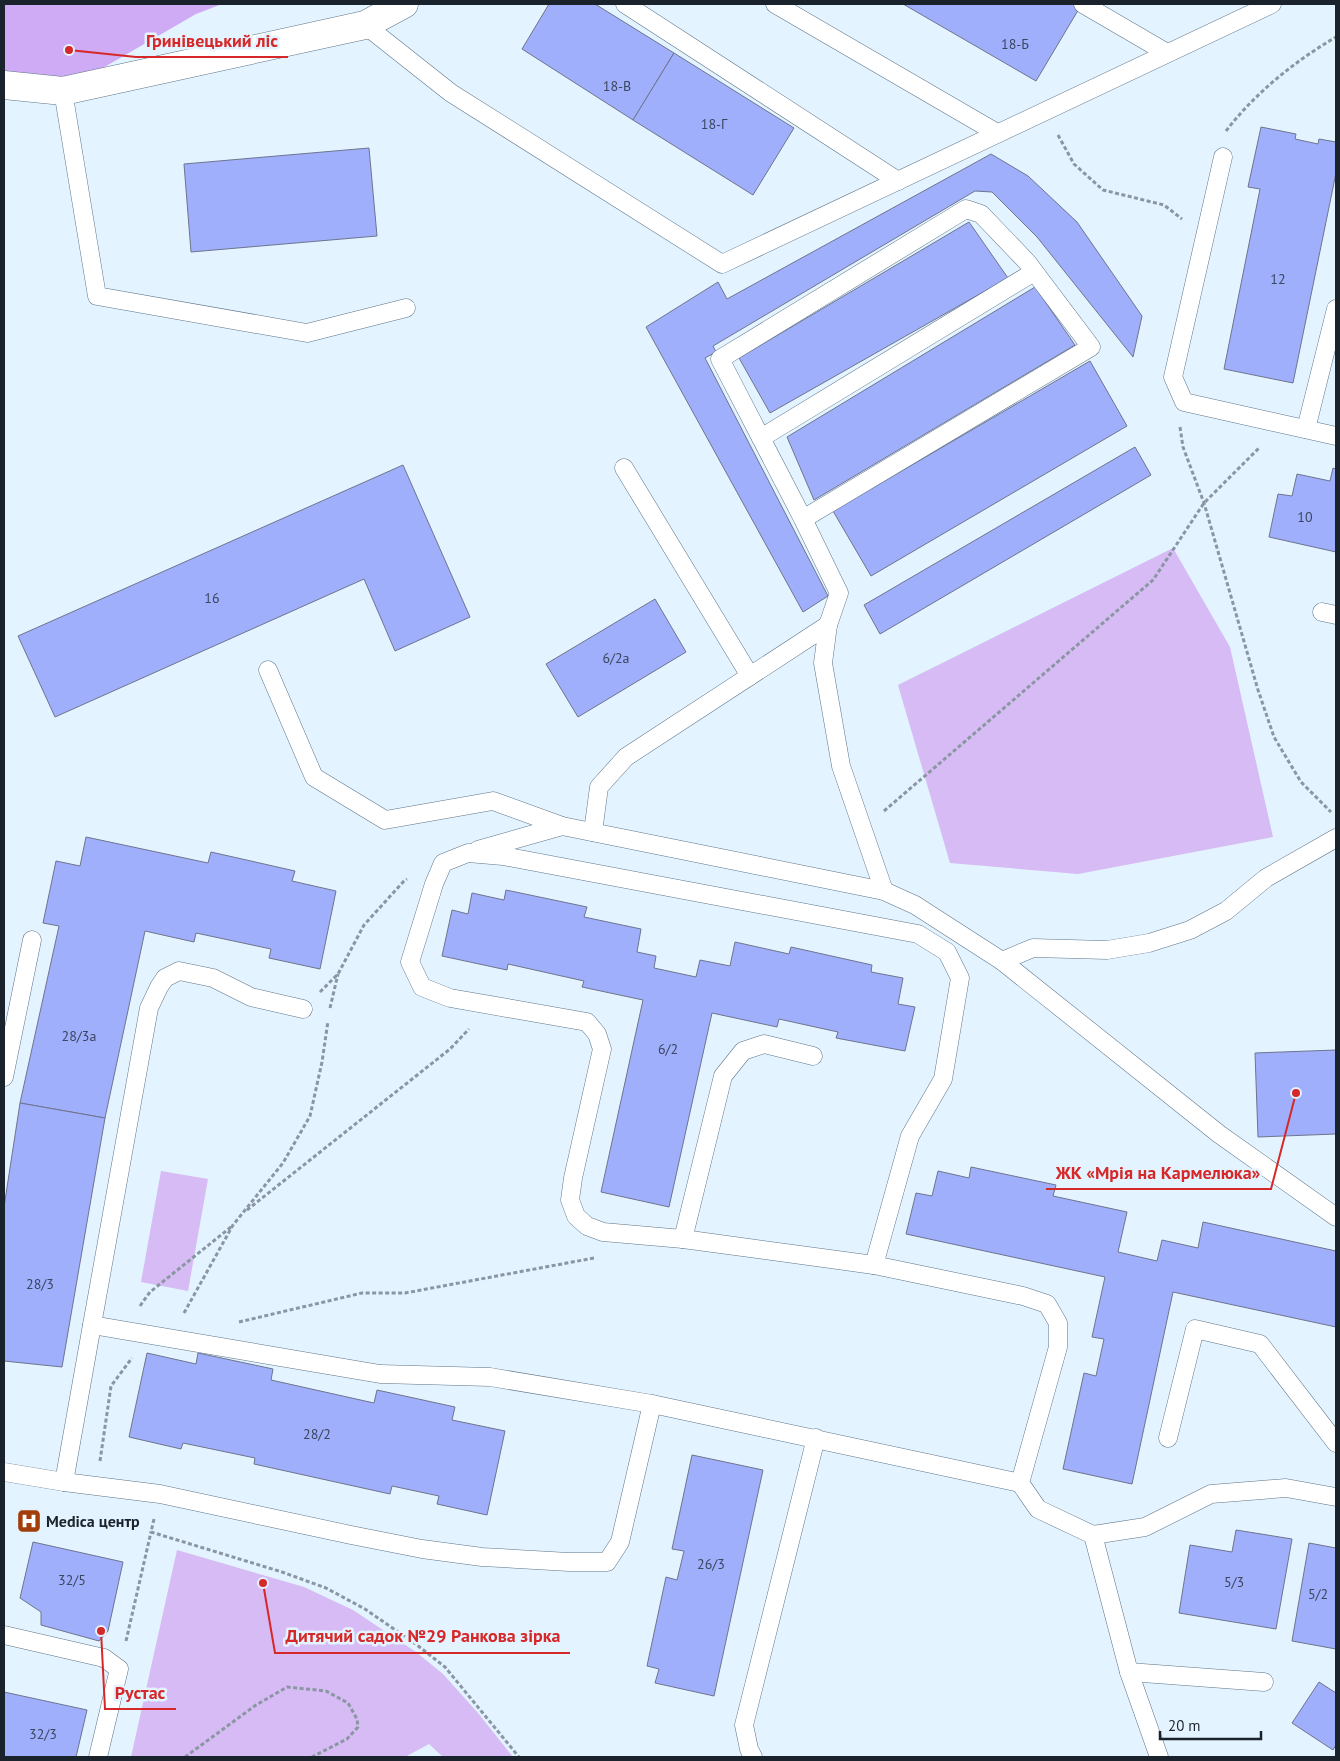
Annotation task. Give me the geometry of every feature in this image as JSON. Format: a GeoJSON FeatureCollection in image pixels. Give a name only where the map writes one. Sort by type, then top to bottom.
{"type":"FeatureCollection","features":[{"type":"Feature","properties":{"kind":"street"},"geometry":{"type":"LineString","coordinates":[[4,85],[63,91],[365,25],[404,4]]}},
{"type":"Feature","properties":{"kind":"lane"},"geometry":{"type":"LineString","coordinates":[[624,4],[898,181]]}},
{"type":"Feature","properties":{"kind":"lane"},"geometry":{"type":"LineString","coordinates":[[774,4],[997,133]]}},
{"type":"Feature","properties":{"kind":"lane"},"geometry":{"type":"LineString","coordinates":[[1083,4],[1167,53]]}},
{"type":"Feature","properties":{"kind":"lane"},"geometry":{"type":"LineString","coordinates":[[365,25],[451,94],[722,264],[1272,4]]}},
{"type":"Feature","properties":{"kind":"lane"},"geometry":{"type":"LineString","coordinates":[[63,91],[97,296],[307,333],[406,308]]}},
{"type":"Feature","properties":{"kind":"lane"},"geometry":{"type":"LineString","coordinates":[[1223,157],[1173,377],[1184,402],[1336,436]]}},
{"type":"Feature","properties":{"kind":"lane"},"geometry":{"type":"LineString","coordinates":[[803,519],[1091,347],[1027,262],[982,214],[966,209],[720,358],[839,593],[828,625],[823,663],[841,766],[884,890]]}},
{"type":"Feature","properties":{"kind":"lane"},"geometry":{"type":"LineString","coordinates":[[761,438],[1034,272]]}},
{"type":"Feature","properties":{"kind":"lane"},"geometry":{"type":"LineString","coordinates":[[1306,429],[1336,309]]}},
{"type":"Feature","properties":{"kind":"lane"},"geometry":{"type":"LineString","coordinates":[[624,468],[750,676]]}},
{"type":"Feature","properties":{"kind":"lane"},"geometry":{"type":"LineString","coordinates":[[592,832],[599,787],[626,757],[828,625]]}},
{"type":"Feature","properties":{"kind":"lane"},"geometry":{"type":"LineString","coordinates":[[268,670],[314,777],[385,820],[493,801],[562,826],[884,890],[915,905],[1002,961],[1219,1134],[1336,1217]]}},
{"type":"Feature","properties":{"kind":"lane"},"geometry":{"type":"LineString","coordinates":[[562,826],[468,853],[442,864],[410,962],[422,987],[450,998],[587,1022],[597,1034],[602,1049],[573,1178],[570,1200],[576,1216],[587,1226],[604,1232],[683,1239],[874,1265],[1022,1296],[1047,1304],[1058,1323],[1058,1346],[1020,1483]]}},
{"type":"Feature","properties":{"kind":"lane"},"geometry":{"type":"LineString","coordinates":[[1002,961],[1033,948],[1107,950],[1149,943],[1190,930],[1226,911],[1266,878],[1336,838]]}},
{"type":"Feature","properties":{"kind":"lane"},"geometry":{"type":"LineString","coordinates":[[468,853],[503,856],[918,934],[947,952],[960,978],[943,1079],[910,1136],[874,1265]]}},
{"type":"Feature","properties":{"kind":"lane"},"geometry":{"type":"LineString","coordinates":[[4,1077],[32,940]]}},
{"type":"Feature","properties":{"kind":"lane"},"geometry":{"type":"LineString","coordinates":[[64,1482],[95,1326],[149,1008],[159,988],[166,978],[179,971],[213,978],[251,997],[303,1009]]}},
{"type":"Feature","properties":{"kind":"lane"},"geometry":{"type":"LineString","coordinates":[[683,1239],[723,1076],[743,1051],[764,1044],[813,1056]]}},
{"type":"Feature","properties":{"kind":"lane"},"geometry":{"type":"LineString","coordinates":[[95,1326],[380,1374],[490,1376],[652,1404],[816,1438],[1020,1483],[1038,1509],[1093,1535],[1144,1527],[1211,1494],[1286,1488],[1336,1497]]}},
{"type":"Feature","properties":{"kind":"lane"},"geometry":{"type":"LineString","coordinates":[[1168,1438],[1195,1329],[1260,1344],[1336,1443]]}},
{"type":"Feature","properties":{"kind":"lane"},"geometry":{"type":"LineString","coordinates":[[4,1472],[64,1482],[160,1494],[351,1536],[422,1549],[482,1557],[569,1562],[607,1562],[620,1542],[652,1404]]}},
{"type":"Feature","properties":{"kind":"lane"},"geometry":{"type":"LineString","coordinates":[[753,1757],[749,1749],[744,1725],[816,1438]]}},
{"type":"Feature","properties":{"kind":"lane"},"geometry":{"type":"LineString","coordinates":[[1093,1535],[1129,1672],[1159,1757]]}},
{"type":"Feature","properties":{"kind":"lane"},"geometry":{"type":"LineString","coordinates":[[4,1635],[104,1658],[119,1669],[98,1757]]}},
{"type":"Feature","properties":{"kind":"lane"},"geometry":{"type":"LineString","coordinates":[[1129,1672],[1264,1682]]}},
{"type":"Feature","properties":{"kind":"path"},"geometry":{"type":"LineString","coordinates":[[1223,157],[1226,131],[1262,91],[1313,51],[1336,37]]}},
{"type":"Feature","properties":{"kind":"path"},"geometry":{"type":"LineString","coordinates":[[1062,142],[1074,164],[1103,190],[1164,205],[1204,237]]}},
{"type":"Feature","properties":{"kind":"path"},"geometry":{"type":"LineString","coordinates":[[1184,402],[1178,412],[1183,447],[1204,503],[1258,690],[1274,737],[1301,782],[1336,818]]}},
{"type":"Feature","properties":{"kind":"path"},"geometry":{"type":"LineString","coordinates":[[862,829],[1154,580],[1204,503],[1284,424]]}},
{"type":"Feature","properties":{"kind":"path"},"geometry":{"type":"LineString","coordinates":[[330,1009],[338,974],[364,925],[404,880],[442,864]]}},
{"type":"Feature","properties":{"kind":"path"},"geometry":{"type":"LineString","coordinates":[[303,1009],[338,974]]}},
{"type":"Feature","properties":{"kind":"path"},"geometry":{"type":"LineString","coordinates":[[242,1215],[450,1049],[492,1006]]}},
{"type":"Feature","properties":{"kind":"path"},"geometry":{"type":"LineString","coordinates":[[95,1326],[136,1314],[150,1292],[233,1225],[283,1163],[310,1116],[322,1062],[328,1018]]}},
{"type":"Feature","properties":{"kind":"path"},"geometry":{"type":"LineString","coordinates":[[108,1488],[99,1469],[111,1386],[132,1358],[176,1325],[192,1300],[233,1225]]}},
{"type":"Feature","properties":{"kind":"path"},"geometry":{"type":"LineString","coordinates":[[234,1324],[362,1293],[405,1293],[598,1257]]}},
{"type":"Feature","properties":{"kind":"path"},"geometry":{"type":"LineString","coordinates":[[119,1669],[160,1494]]}},
{"type":"Feature","properties":{"kind":"path"},"geometry":{"type":"LineString","coordinates":[[151,1532],[282,1572],[326,1588],[365,1609],[445,1666],[520,1757]]}},
{"type":"Feature","properties":{"kind":"path"},"geometry":{"type":"LineString","coordinates":[[185,1757],[256,1705],[287,1687],[326,1690],[348,1704],[357,1719],[358,1727],[347,1739],[312,1757]]}},
{"type":"Feature","properties":{"kind":"shaded area"},"geometry":{"type":"Polygon","coordinates":[[[4,4],[222,4],[196,14],[63,91],[4,85],[4,4]]]}},
{"type":"Feature","properties":{"kind":"shaded area"},"geometry":{"type":"Polygon","coordinates":[[[1173,548],[1230,647],[1273,837],[1078,874],[950,863],[898,685],[1173,548]]]}},
{"type":"Feature","properties":{"kind":"shaded area"},"geometry":{"type":"Polygon","coordinates":[[[161,1171],[208,1179],[188,1291],[141,1282],[161,1171]]]}},
{"type":"Feature","properties":{"kind":"shaded area"},"geometry":{"type":"Polygon","coordinates":[[[177,1550],[304,1587],[353,1610],[416,1652],[443,1674],[478,1713],[513,1757],[443,1757],[429,1744],[405,1757],[131,1757],[177,1550]]]}},
{"type":"Feature","properties":{"kind":"building"},"geometry":{"type":"Polygon","coordinates":[[[549,4],[595,4],[674,53],[633,120],[522,49],[549,4]]]}},
{"type":"Feature","properties":{"kind":"building"},"geometry":{"type":"Polygon","coordinates":[[[903,4],[1075,4],[1080,7],[1036,81],[903,4]]]}},
{"type":"Feature","properties":{"kind":"building"},"geometry":{"type":"Polygon","coordinates":[[[674,53],[794,128],[753,195],[633,120],[674,53]]]}},
{"type":"Feature","properties":{"kind":"building"},"geometry":{"type":"Polygon","coordinates":[[[1261,127],[1296,134],[1295,139],[1318,144],[1319,139],[1336,142],[1336,173],[1293,383],[1224,369],[1260,189],[1248,187],[1261,127]]]}},
{"type":"Feature","properties":{"kind":"building"},"geometry":{"type":"Polygon","coordinates":[[[369,148],[377,236],[191,252],[184,164],[369,148]]]}},
{"type":"Feature","properties":{"kind":"building"},"geometry":{"type":"Polygon","coordinates":[[[991,154],[1028,176],[1077,222],[1142,316],[1133,357],[1037,237],[992,192],[975,191],[713,346],[716,352],[705,358],[828,596],[803,612],[646,327],[718,282],[727,299],[991,154]]]}},
{"type":"Feature","properties":{"kind":"building"},"geometry":{"type":"Polygon","coordinates":[[[969,222],[1008,278],[770,413],[739,358],[969,222]]]}},
{"type":"Feature","properties":{"kind":"building"},"geometry":{"type":"Polygon","coordinates":[[[1035,287],[1075,345],[814,500],[787,437],[1035,287]]]}},
{"type":"Feature","properties":{"kind":"building"},"geometry":{"type":"Polygon","coordinates":[[[1090,361],[1127,426],[871,576],[833,511],[1090,361]]]}},
{"type":"Feature","properties":{"kind":"building"},"geometry":{"type":"Polygon","coordinates":[[[1135,447],[1151,475],[880,634],[864,605],[1135,447]]]}},
{"type":"Feature","properties":{"kind":"building"},"geometry":{"type":"Polygon","coordinates":[[[403,465],[470,617],[395,651],[364,579],[55,717],[18,636],[403,465]]]}},
{"type":"Feature","properties":{"kind":"building"},"geometry":{"type":"Polygon","coordinates":[[[1333,468],[1336,469],[1336,552],[1269,537],[1278,494],[1292,496],[1297,474],[1330,481],[1333,468]]]}},
{"type":"Feature","properties":{"kind":"building"},"geometry":{"type":"Polygon","coordinates":[[[655,599],[686,652],[578,717],[546,664],[655,599]]]}},
{"type":"Feature","properties":{"kind":"building"},"geometry":{"type":"Polygon","coordinates":[[[86,837],[208,863],[211,852],[295,871],[292,881],[336,891],[320,969],[269,958],[271,949],[196,933],[194,942],[145,931],[105,1118],[20,1103],[59,926],[43,923],[56,861],[80,866],[86,837]]]}},
{"type":"Feature","properties":{"kind":"building"},"geometry":{"type":"Polygon","coordinates":[[[506,890],[587,907],[584,917],[641,929],[637,952],[656,956],[654,968],[696,977],[700,960],[730,966],[735,942],[789,954],[791,947],[872,965],[871,972],[903,978],[898,1004],[915,1007],[905,1051],[836,1038],[838,1032],[779,1019],[777,1027],[712,1013],[669,1207],[601,1192],[643,1000],[582,987],[584,981],[508,964],[507,970],[442,956],[452,910],[468,914],[472,893],[504,900],[506,890]]]}},
{"type":"Feature","properties":{"kind":"building"},"geometry":{"type":"Polygon","coordinates":[[[1336,1050],[1336,1134],[1258,1137],[1255,1053],[1336,1050]]]}},
{"type":"Feature","properties":{"kind":"building"},"geometry":{"type":"Polygon","coordinates":[[[20,1103],[105,1118],[62,1367],[4,1361],[4,1207],[20,1103]]]}},
{"type":"Feature","properties":{"kind":"building"},"geometry":{"type":"Polygon","coordinates":[[[971,1167],[1056,1185],[1053,1196],[1127,1212],[1118,1252],[1157,1261],[1162,1240],[1198,1248],[1203,1222],[1336,1251],[1336,1327],[1173,1292],[1132,1484],[1063,1469],[1084,1373],[1096,1376],[1104,1339],[1092,1337],[1105,1277],[906,1234],[916,1193],[932,1196],[938,1171],[969,1178],[971,1167]]]}},
{"type":"Feature","properties":{"kind":"building"},"geometry":{"type":"Polygon","coordinates":[[[147,1353],[196,1364],[198,1353],[273,1369],[271,1380],[374,1403],[377,1390],[455,1407],[452,1420],[505,1431],[487,1515],[437,1504],[439,1496],[392,1486],[390,1494],[254,1464],[255,1458],[183,1443],[181,1449],[129,1437],[147,1353]]]}},
{"type":"Feature","properties":{"kind":"building"},"geometry":{"type":"Polygon","coordinates":[[[692,1455],[763,1470],[714,1696],[655,1683],[659,1669],[647,1666],[666,1577],[677,1580],[684,1551],[672,1549],[692,1455]]]}},
{"type":"Feature","properties":{"kind":"building"},"geometry":{"type":"Polygon","coordinates":[[[1236,1530],[1292,1539],[1276,1629],[1179,1613],[1190,1545],[1232,1552],[1236,1530]]]}},
{"type":"Feature","properties":{"kind":"building"},"geometry":{"type":"Polygon","coordinates":[[[33,1542],[123,1562],[108,1631],[99,1641],[41,1625],[41,1612],[20,1598],[33,1542]]]}},
{"type":"Feature","properties":{"kind":"building"},"geometry":{"type":"Polygon","coordinates":[[[1309,1543],[1336,1548],[1336,1649],[1292,1641],[1309,1543]]]}},
{"type":"Feature","properties":{"kind":"building"},"geometry":{"type":"Polygon","coordinates":[[[1319,1682],[1336,1693],[1336,1745],[1333,1750],[1292,1723],[1319,1682]]]}},
{"type":"Feature","properties":{"kind":"building"},"geometry":{"type":"Polygon","coordinates":[[[4,1692],[87,1710],[76,1757],[4,1757],[4,1692]]]}},
{"type":"Feature","properties":{"kind":"place","name":"Гринівецький ліс"},"geometry":{"type":"Point","coordinates":[69,50]}},
{"type":"Feature","properties":{"kind":"place","name":"ЖК «Мрія на Кармелюка»"},"geometry":{"type":"Point","coordinates":[1296,1093]}},
{"type":"Feature","properties":{"kind":"place","name":"Medica центр"},"geometry":{"type":"Point","coordinates":[29,1521]}},
{"type":"Feature","properties":{"kind":"place","name":"Дитячий садок №29 Ранкова зірка"},"geometry":{"type":"Point","coordinates":[263,1583]}},
{"type":"Feature","properties":{"kind":"place","name":"Рустас"},"geometry":{"type":"Point","coordinates":[101,1631]}}]}
